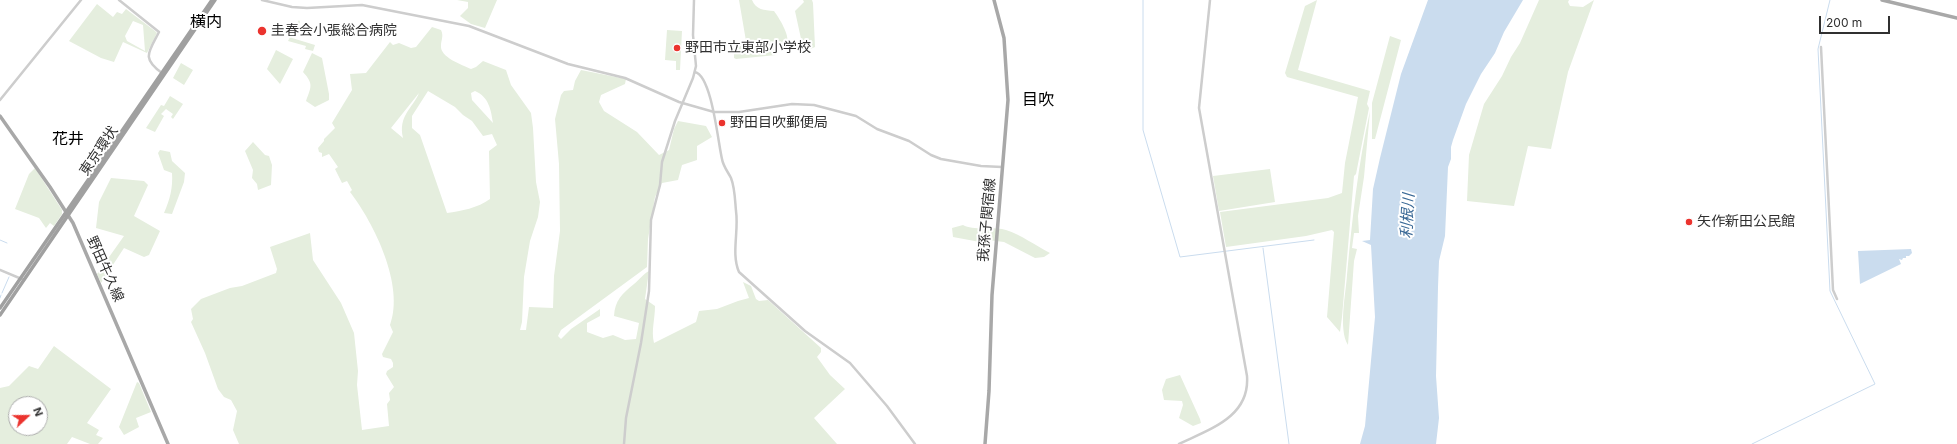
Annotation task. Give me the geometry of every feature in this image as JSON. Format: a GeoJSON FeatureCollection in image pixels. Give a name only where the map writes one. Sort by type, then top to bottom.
{"type":"FeatureCollection","features":[{"type":"Feature","properties":{"kind":"highway","name":"東京環状"},"geometry":{"type":"LineString","coordinates":[[67,214],[212,0]]}},
{"type":"Feature","properties":{"kind":"highway","name":"東京環状"},"geometry":{"type":"LineString","coordinates":[[0,308],[22,279],[215,0]]}},
{"type":"Feature","properties":{"kind":"highway","name":"東京環状"},"geometry":{"type":"LineString","coordinates":[[0,315],[22,279]]}},
{"type":"Feature","properties":{"kind":"main road","name":"我孫子関宿線"},"geometry":{"type":"LineString","coordinates":[[985,444],[989,391],[992,295],[1007,123],[1008,84],[1004,38],[994,0]]}},
{"type":"Feature","properties":{"kind":"main road"},"geometry":{"type":"LineString","coordinates":[[1882,0],[1957,18]]}},
{"type":"Feature","properties":{"kind":"main road","name":"野田牛久線"},"geometry":{"type":"LineString","coordinates":[[0,116],[67,214],[113,315],[168,444]]}},
{"type":"Feature","properties":{"kind":"street"},"geometry":{"type":"LineString","coordinates":[[0,100],[81,0]]}},
{"type":"Feature","properties":{"kind":"street"},"geometry":{"type":"LineString","coordinates":[[119,0],[159,32],[149,54],[148,60],[151,65],[162,72]]}},
{"type":"Feature","properties":{"kind":"street"},"geometry":{"type":"LineString","coordinates":[[262,0],[292,7],[308,8],[362,5],[469,26],[575,67],[630,79],[682,102],[714,112],[732,112],[797,104],[814,105],[856,116],[877,129],[909,141],[931,155],[941,159],[981,166],[1002,167]]}},
{"type":"Feature","properties":{"kind":"street"},"geometry":{"type":"LineString","coordinates":[[624,444],[626,418],[641,343],[649,291],[651,220],[660,185],[662,162],[682,102],[695,72],[694,0]]}},
{"type":"Feature","properties":{"kind":"street"},"geometry":{"type":"LineString","coordinates":[[1179,444],[1232,416],[1243,403],[1246,392],[1247,376],[1199,108],[1210,0]]}},
{"type":"Feature","properties":{"kind":"street"},"geometry":{"type":"LineString","coordinates":[[1821,47],[1833,290],[1837,300]]}},
{"type":"Feature","properties":{"kind":"street"},"geometry":{"type":"LineString","coordinates":[[695,72],[703,78],[714,112],[723,163],[730,177],[733,188],[737,213],[736,263],[739,272],[815,338],[850,363],[888,407],[914,444]]}},
{"type":"Feature","properties":{"kind":"street"},"geometry":{"type":"LineString","coordinates":[[0,270],[22,279]]}},
{"type":"Feature","properties":{"kind":"green space"},"geometry":{"type":"Polygon","coordinates":[[[457,0],[497,0],[485,28],[471,24],[460,16],[468,8],[468,2],[457,0]]]}},
{"type":"Feature","properties":{"kind":"green space"},"geometry":{"type":"Polygon","coordinates":[[[739,0],[752,0],[758,8],[774,11],[784,27],[788,40],[787,43],[778,45],[776,55],[734,58],[734,49],[743,45],[746,41],[739,0]]]}},
{"type":"Feature","properties":{"kind":"green space"},"geometry":{"type":"Polygon","coordinates":[[[803,0],[812,0],[813,3],[815,47],[808,50],[803,48],[795,11],[804,2],[803,0]]]}},
{"type":"Feature","properties":{"kind":"green space"},"geometry":{"type":"Polygon","coordinates":[[[1317,0],[1298,70],[1370,91],[1367,104],[1369,108],[1356,174],[1354,176],[1340,332],[1327,317],[1334,232],[1332,230],[1306,236],[1226,247],[1220,212],[1328,198],[1342,193],[1345,163],[1358,97],[1287,77],[1285,73],[1305,6],[1317,0]]]}},
{"type":"Feature","properties":{"kind":"green space"},"geometry":{"type":"Polygon","coordinates":[[[1539,0],[1569,0],[1568,2],[1570,6],[1583,7],[1594,0],[1568,72],[1551,149],[1528,146],[1514,206],[1467,201],[1469,155],[1484,104],[1502,76],[1520,43],[1539,0]]]}},
{"type":"Feature","properties":{"kind":"green space"},"geometry":{"type":"Polygon","coordinates":[[[97,4],[113,17],[117,12],[122,14],[126,9],[157,33],[147,53],[123,42],[114,62],[101,58],[69,41],[97,4]],[[133,21],[125,36],[127,41],[145,51],[143,25],[133,21]]]}},
{"type":"Feature","properties":{"kind":"green space"},"geometry":{"type":"Polygon","coordinates":[[[299,20],[300,22],[292,38],[315,45],[313,51],[305,49],[306,46],[288,41],[299,20]]]}},
{"type":"Feature","properties":{"kind":"green space"},"geometry":{"type":"Polygon","coordinates":[[[432,27],[441,30],[441,46],[444,54],[457,63],[471,69],[483,61],[506,70],[511,85],[531,113],[536,182],[540,202],[538,217],[530,241],[524,277],[522,322],[520,330],[526,330],[529,307],[553,308],[554,276],[560,231],[559,164],[555,119],[561,95],[564,91],[573,90],[575,81],[581,70],[626,79],[625,84],[601,95],[599,102],[604,111],[637,132],[659,155],[669,150],[674,129],[678,121],[706,126],[712,137],[697,146],[697,160],[682,165],[678,180],[662,183],[655,197],[648,239],[647,267],[561,330],[558,336],[561,339],[571,329],[600,309],[600,316],[587,323],[587,332],[603,338],[613,335],[625,340],[636,339],[639,323],[614,316],[615,310],[618,301],[623,294],[649,271],[645,299],[655,306],[653,329],[654,343],[696,322],[699,311],[717,309],[749,298],[743,282],[751,286],[756,299],[759,301],[768,300],[821,348],[821,352],[817,357],[830,375],[845,389],[814,418],[837,444],[239,444],[233,430],[237,411],[231,400],[224,397],[218,389],[205,353],[191,322],[193,319],[191,309],[201,299],[276,273],[277,269],[270,247],[310,233],[313,260],[341,303],[354,333],[358,371],[357,385],[362,430],[389,426],[387,404],[390,400],[389,393],[394,387],[386,374],[387,371],[393,367],[393,363],[391,359],[383,357],[382,354],[393,332],[390,325],[394,309],[390,274],[385,256],[377,237],[350,192],[352,190],[347,181],[342,183],[335,169],[338,167],[329,154],[322,157],[322,153],[319,152],[318,148],[324,139],[335,128],[332,123],[352,90],[350,74],[366,73],[390,42],[393,45],[399,43],[411,48],[416,47],[432,27]],[[428,91],[412,116],[412,128],[420,135],[447,213],[475,207],[490,199],[489,151],[497,145],[492,134],[483,136],[472,121],[455,107],[428,91]],[[475,91],[471,93],[472,100],[493,123],[490,109],[486,100],[475,91]],[[419,93],[391,128],[403,138],[402,124],[404,118],[419,93]]]}},
{"type":"Feature","properties":{"kind":"green space"},"geometry":{"type":"Polygon","coordinates":[[[667,30],[682,31],[680,70],[676,70],[676,61],[665,60],[667,30]]]}},
{"type":"Feature","properties":{"kind":"green space"},"geometry":{"type":"Polygon","coordinates":[[[1390,36],[1401,40],[1375,139],[1372,139],[1372,103],[1390,36]]]}},
{"type":"Feature","properties":{"kind":"green space"},"geometry":{"type":"Polygon","coordinates":[[[276,50],[293,59],[280,84],[267,69],[276,50]]]}},
{"type":"Feature","properties":{"kind":"green space"},"geometry":{"type":"Polygon","coordinates":[[[312,53],[322,58],[329,94],[329,100],[315,107],[306,101],[310,83],[303,72],[312,53]]]}},
{"type":"Feature","properties":{"kind":"green space"},"geometry":{"type":"Polygon","coordinates":[[[181,63],[193,70],[184,85],[173,78],[181,63]]]}},
{"type":"Feature","properties":{"kind":"green space"},"geometry":{"type":"Polygon","coordinates":[[[170,96],[183,104],[173,119],[171,117],[173,114],[166,109],[161,114],[164,116],[155,132],[146,128],[161,105],[164,106],[170,96]]]}},
{"type":"Feature","properties":{"kind":"green space"},"geometry":{"type":"Polygon","coordinates":[[[1370,111],[1364,177],[1358,216],[1359,233],[1354,233],[1352,248],[1357,249],[1354,261],[1348,345],[1343,330],[1344,301],[1356,193],[1370,111]]]}},
{"type":"Feature","properties":{"kind":"green space"},"geometry":{"type":"Polygon","coordinates":[[[253,142],[265,155],[269,156],[272,165],[271,185],[258,190],[257,184],[252,178],[253,170],[245,151],[253,142]]]}},
{"type":"Feature","properties":{"kind":"green space"},"geometry":{"type":"Polygon","coordinates":[[[160,150],[170,152],[172,161],[185,173],[184,182],[172,214],[164,213],[171,193],[172,173],[164,170],[158,153],[160,150]]]}},
{"type":"Feature","properties":{"kind":"green space"},"geometry":{"type":"Polygon","coordinates":[[[35,168],[62,210],[62,214],[54,226],[50,223],[46,228],[39,218],[15,209],[29,174],[35,168]]]}},
{"type":"Feature","properties":{"kind":"green space"},"geometry":{"type":"Polygon","coordinates":[[[1270,169],[1275,202],[1219,211],[1213,176],[1270,169]]]}},
{"type":"Feature","properties":{"kind":"green space"},"geometry":{"type":"Polygon","coordinates":[[[111,178],[144,181],[148,185],[134,216],[160,231],[149,255],[144,257],[124,248],[101,283],[97,274],[124,236],[96,228],[99,202],[111,178]]]}},
{"type":"Feature","properties":{"kind":"green space"},"geometry":{"type":"Polygon","coordinates":[[[963,225],[972,228],[995,228],[1006,230],[1023,237],[1050,253],[1044,257],[1035,258],[1004,242],[988,240],[980,242],[953,237],[952,228],[963,225]]]}},
{"type":"Feature","properties":{"kind":"green space"},"geometry":{"type":"Polygon","coordinates":[[[54,346],[111,389],[87,423],[99,430],[96,435],[103,438],[98,444],[90,444],[72,437],[67,444],[0,444],[0,388],[9,386],[29,366],[38,369],[54,346]]]}},
{"type":"Feature","properties":{"kind":"green space"},"geometry":{"type":"Polygon","coordinates":[[[1180,375],[1200,419],[1201,423],[1193,426],[1179,418],[1183,405],[1182,401],[1164,400],[1162,390],[1166,379],[1180,375]]]}},
{"type":"Feature","properties":{"kind":"green space"},"geometry":{"type":"Polygon","coordinates":[[[137,382],[139,383],[151,412],[136,418],[139,427],[124,435],[119,427],[137,382]]]}},
{"type":"Feature","properties":{"kind":"water","name":"利根川"},"geometry":{"type":"Polygon","coordinates":[[[1428,0],[1523,0],[1504,32],[1495,53],[1481,74],[1466,104],[1451,147],[1451,159],[1448,167],[1445,236],[1439,261],[1436,376],[1439,418],[1436,444],[1360,444],[1365,426],[1375,317],[1371,245],[1362,241],[1370,240],[1373,189],[1380,158],[1401,74],[1428,0]]]}},
{"type":"Feature","properties":{"kind":"water"},"geometry":{"type":"Polygon","coordinates":[[[1911,249],[1912,253],[1909,256],[1906,256],[1906,258],[1903,258],[1902,260],[1899,259],[1901,264],[1860,284],[1858,251],[1911,249]]]}},
{"type":"Feature","properties":{"kind":"waterway"},"geometry":{"type":"LineString","coordinates":[[1143,0],[1143,130],[1180,257],[1314,240]]}},
{"type":"Feature","properties":{"kind":"waterway"},"geometry":{"type":"LineString","coordinates":[[1752,444],[1875,384],[1830,291],[1818,49],[1830,0]]}},
{"type":"Feature","properties":{"kind":"waterway"},"geometry":{"type":"LineString","coordinates":[[0,240],[7,243]]}},
{"type":"Feature","properties":{"kind":"waterway"},"geometry":{"type":"LineString","coordinates":[[1263,248],[1289,444]]}},
{"type":"Feature","properties":{"kind":"waterway"},"geometry":{"type":"LineString","coordinates":[[2,293],[9,277]]}},
{"type":"Feature","properties":{"kind":"place","name":"圭春会小張総合病院"},"geometry":{"type":"Point","coordinates":[262,31]}},
{"type":"Feature","properties":{"kind":"place","name":"野田市立東部小学校"},"geometry":{"type":"Point","coordinates":[677,48]}},
{"type":"Feature","properties":{"kind":"place","name":"野田目吹郵便局"},"geometry":{"type":"Point","coordinates":[722,123]}},
{"type":"Feature","properties":{"kind":"place","name":"矢作新田公民館"},"geometry":{"type":"Point","coordinates":[1689,222]}},
{"type":"Feature","properties":{"kind":"district","name":"横内"},"geometry":{"type":"Point","coordinates":[206,22]}},
{"type":"Feature","properties":{"kind":"district","name":"目吹"},"geometry":{"type":"Point","coordinates":[1038,100]}},
{"type":"Feature","properties":{"kind":"district","name":"花井"},"geometry":{"type":"Point","coordinates":[68,139]}}]}
